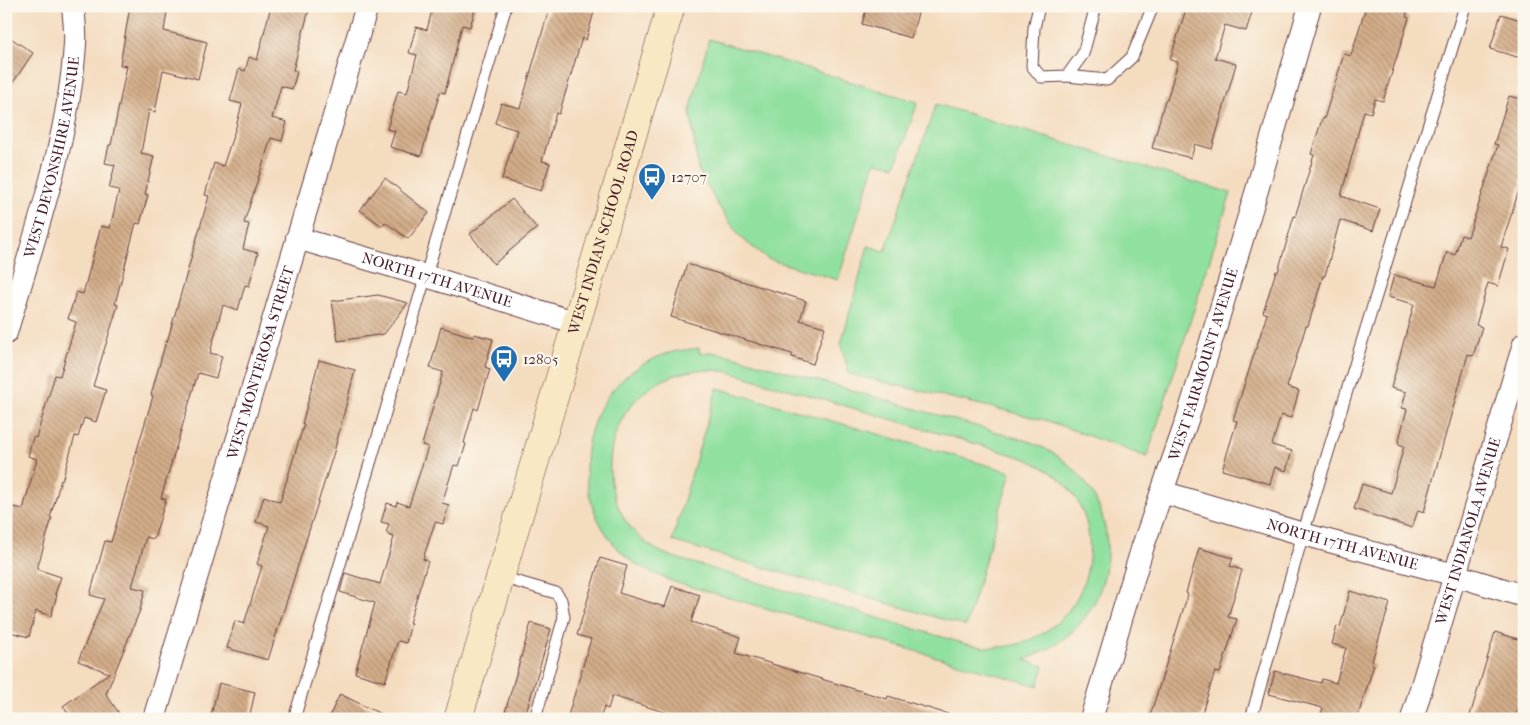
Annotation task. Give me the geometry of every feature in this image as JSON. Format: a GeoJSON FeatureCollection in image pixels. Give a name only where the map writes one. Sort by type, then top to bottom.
{"type":"FeatureCollection","features":[{"type":"Feature","properties":{"kind":"main road","name":"WEST INDIAN SCHOOL ROAD"},"geometry":{"type":"LineString","coordinates":[[458,719],[671,6]]}},
{"type":"Feature","properties":{"kind":"street","name":"WEST DEVONSHIRE AVENUE"},"geometry":{"type":"LineString","coordinates":[[6,332],[55,163],[69,93],[75,43],[73,6]]}},
{"type":"Feature","properties":{"kind":"street","name":"WEST MONTEROSA STREET"},"geometry":{"type":"LineString","coordinates":[[154,719],[367,6]]}},
{"type":"Feature","properties":{"kind":"street","name":"WEST FAIRMOUNT AVENUE"},"geometry":{"type":"LineString","coordinates":[[1091,719],[1143,546],[1188,417],[1257,190],[1310,6]]}},
{"type":"Feature","properties":{"kind":"street","name":"NORTH 17TH AVENUE"},"geometry":{"type":"LineString","coordinates":[[297,238],[577,323]]}},
{"type":"Feature","properties":{"kind":"street","name":"WEST INDIANOLA AVENUE"},"geometry":{"type":"LineString","coordinates":[[1412,719],[1524,344]]}},
{"type":"Feature","properties":{"kind":"street","name":"NORTH 17TH AVENUE"},"geometry":{"type":"LineString","coordinates":[[1162,492],[1524,596]]}},
{"type":"Feature","properties":{"kind":"lane"},"geometry":{"type":"LineString","coordinates":[[294,719],[506,6]]}},
{"type":"Feature","properties":{"kind":"lane"},"geometry":{"type":"LineString","coordinates":[[1039,6],[1034,28],[1032,66],[1041,77],[1067,76],[1106,80],[1132,57],[1153,6]]}},
{"type":"Feature","properties":{"kind":"lane"},"geometry":{"type":"LineString","coordinates":[[1067,76],[1083,54],[1096,6]]}},
{"type":"Feature","properties":{"kind":"lane"},"geometry":{"type":"LineString","coordinates":[[1251,719],[1304,534],[1465,6]]}},
{"type":"Feature","properties":{"kind":"lane"},"geometry":{"type":"LineString","coordinates":[[500,577],[556,593],[561,600],[564,617],[535,719]]}},
{"type":"Feature","properties":{"kind":"green space"},"geometry":{"type":"Polygon","coordinates":[[[709,39],[918,102],[895,166],[875,162],[838,280],[768,259],[740,237],[716,202],[698,169],[690,111],[709,39]]]}},
{"type":"Feature","properties":{"kind":"green space"},"geometry":{"type":"Polygon","coordinates":[[[936,104],[1231,193],[1147,457],[1045,420],[849,374],[841,344],[868,246],[885,251],[936,104]]]}},
{"type":"Feature","properties":{"kind":"green space"},"geometry":{"type":"Polygon","coordinates":[[[699,348],[699,353],[711,352],[733,356],[1031,442],[1054,454],[1074,469],[1085,482],[1096,501],[1103,521],[1107,542],[1106,563],[1102,583],[1094,603],[1082,621],[1057,644],[1024,660],[1044,666],[1038,686],[674,582],[652,573],[625,556],[601,526],[590,499],[586,471],[588,443],[597,416],[611,392],[632,372],[663,355],[699,348]],[[697,370],[678,374],[651,387],[636,400],[616,432],[611,450],[612,488],[624,518],[643,540],[654,548],[664,554],[683,560],[981,647],[1010,646],[1037,636],[1049,629],[1065,615],[1077,598],[1085,579],[1089,558],[1089,538],[1085,518],[1076,499],[1063,482],[1049,471],[1024,458],[729,372],[697,370]]]}},
{"type":"Feature","properties":{"kind":"green space"},"geometry":{"type":"Polygon","coordinates":[[[717,388],[1011,472],[966,626],[672,541],[717,388]]]}},
{"type":"Feature","properties":{"kind":"building"},"geometry":{"type":"Polygon","coordinates":[[[130,6],[168,6],[164,31],[207,42],[198,79],[163,70],[155,112],[149,110],[141,153],[154,156],[145,194],[148,195],[140,224],[136,223],[115,304],[118,305],[93,386],[106,390],[96,422],[84,418],[78,437],[75,436],[61,480],[37,569],[61,577],[55,594],[57,595],[51,616],[36,611],[29,637],[6,631],[6,531],[14,507],[23,509],[37,459],[28,456],[33,437],[36,438],[55,375],[60,376],[76,322],[68,319],[76,292],[83,294],[101,226],[110,228],[119,190],[109,188],[115,165],[105,163],[109,145],[111,145],[127,66],[120,65],[130,6]]]}},
{"type":"Feature","properties":{"kind":"building"},"geometry":{"type":"Polygon","coordinates":[[[271,6],[310,6],[293,70],[297,72],[292,89],[281,86],[272,118],[287,122],[282,141],[271,138],[244,223],[249,224],[243,249],[258,253],[249,286],[245,285],[238,310],[223,305],[210,353],[222,356],[216,378],[198,373],[161,498],[166,499],[154,539],[146,537],[132,587],[145,590],[140,610],[106,694],[123,719],[72,719],[63,706],[109,673],[78,661],[104,599],[90,595],[105,541],[111,542],[135,461],[166,341],[209,196],[205,195],[214,163],[223,166],[236,127],[242,104],[230,101],[239,69],[245,71],[249,57],[257,60],[271,6]]]}},
{"type":"Feature","properties":{"kind":"building"},"geometry":{"type":"Polygon","coordinates":[[[433,6],[476,6],[470,27],[462,25],[445,93],[440,92],[421,156],[390,147],[395,131],[387,129],[398,91],[407,93],[417,55],[409,53],[416,27],[427,30],[433,6]]]}},
{"type":"Feature","properties":{"kind":"building"},"geometry":{"type":"Polygon","coordinates":[[[550,6],[587,6],[586,10],[594,12],[586,40],[582,38],[559,114],[556,113],[542,161],[550,163],[541,191],[502,179],[517,130],[495,123],[501,103],[520,108],[550,6]]]}},
{"type":"Feature","properties":{"kind":"building"},"geometry":{"type":"Polygon","coordinates":[[[867,6],[920,6],[911,38],[862,24],[867,6]]]}},
{"type":"Feature","properties":{"kind":"building"},"geometry":{"type":"Polygon","coordinates":[[[1187,6],[1254,6],[1246,31],[1225,25],[1215,58],[1236,64],[1212,149],[1195,144],[1191,158],[1152,148],[1178,62],[1170,60],[1187,6]]]}},
{"type":"Feature","properties":{"kind":"building"},"geometry":{"type":"Polygon","coordinates":[[[1366,6],[1409,6],[1406,17],[1409,18],[1383,101],[1375,99],[1371,113],[1364,111],[1341,196],[1380,209],[1373,231],[1340,220],[1325,276],[1323,276],[1287,387],[1299,391],[1291,418],[1281,415],[1272,445],[1292,451],[1286,471],[1275,467],[1270,484],[1222,470],[1237,421],[1233,420],[1267,314],[1263,312],[1276,271],[1278,272],[1314,155],[1311,154],[1344,54],[1351,56],[1366,6]]]}},
{"type":"Feature","properties":{"kind":"building"},"geometry":{"type":"Polygon","coordinates":[[[1501,14],[1524,21],[1524,59],[1490,49],[1501,14]]]}},
{"type":"Feature","properties":{"kind":"building"},"geometry":{"type":"Polygon","coordinates":[[[6,35],[33,53],[6,93],[6,35]]]}},
{"type":"Feature","properties":{"kind":"building"},"geometry":{"type":"Polygon","coordinates":[[[1509,96],[1524,100],[1524,174],[1501,247],[1509,249],[1498,286],[1488,283],[1476,325],[1482,327],[1473,356],[1468,354],[1424,512],[1418,510],[1412,528],[1354,509],[1362,484],[1391,493],[1404,446],[1398,444],[1407,409],[1402,408],[1406,392],[1391,388],[1414,304],[1388,297],[1394,275],[1436,286],[1447,252],[1455,255],[1461,235],[1468,237],[1498,145],[1494,144],[1509,96]]]}},
{"type":"Feature","properties":{"kind":"building"},"geometry":{"type":"Polygon","coordinates":[[[385,178],[429,213],[408,239],[385,222],[382,226],[360,210],[385,178]]]}},
{"type":"Feature","properties":{"kind":"building"},"geometry":{"type":"Polygon","coordinates":[[[512,199],[537,228],[494,264],[470,234],[512,199]]]}},
{"type":"Feature","properties":{"kind":"building"},"geometry":{"type":"Polygon","coordinates":[[[687,264],[806,301],[800,320],[825,327],[813,364],[792,357],[792,354],[671,317],[687,264]]]}},
{"type":"Feature","properties":{"kind":"building"},"geometry":{"type":"Polygon","coordinates":[[[378,295],[408,303],[384,334],[338,341],[332,301],[378,295]]]}},
{"type":"Feature","properties":{"kind":"building"},"geometry":{"type":"Polygon","coordinates":[[[441,327],[473,337],[474,334],[493,339],[485,367],[490,369],[478,410],[474,408],[459,466],[454,465],[442,503],[449,505],[443,524],[435,522],[423,559],[428,561],[409,623],[411,623],[406,643],[398,641],[385,682],[355,673],[375,603],[340,592],[345,573],[380,584],[394,537],[386,533],[389,524],[381,522],[387,503],[396,506],[397,502],[409,506],[428,447],[422,445],[443,372],[430,368],[441,327]]]}},
{"type":"Feature","properties":{"kind":"building"},"geometry":{"type":"Polygon","coordinates":[[[319,360],[355,370],[334,452],[268,660],[227,648],[235,621],[244,624],[262,566],[257,564],[269,526],[256,522],[264,496],[280,502],[304,424],[302,424],[319,360]]]}},
{"type":"Feature","properties":{"kind":"building"},"geometry":{"type":"Polygon","coordinates":[[[1199,548],[1233,558],[1230,566],[1242,570],[1228,617],[1237,619],[1220,673],[1215,672],[1200,719],[1149,719],[1188,594],[1186,593],[1199,548]]]}},
{"type":"Feature","properties":{"kind":"building"},"geometry":{"type":"Polygon","coordinates":[[[600,558],[627,566],[619,593],[665,607],[672,586],[700,595],[691,622],[741,637],[736,653],[887,699],[888,696],[951,715],[951,719],[687,719],[612,696],[608,709],[604,707],[600,719],[567,719],[591,639],[577,635],[600,558]]]}},
{"type":"Feature","properties":{"kind":"building"},"geometry":{"type":"Polygon","coordinates":[[[1350,591],[1390,603],[1371,664],[1374,665],[1357,719],[1319,719],[1323,708],[1269,694],[1275,671],[1321,683],[1322,679],[1336,683],[1346,648],[1332,644],[1337,626],[1340,627],[1350,591]]]}},
{"type":"Feature","properties":{"kind":"building"},"geometry":{"type":"Polygon","coordinates":[[[531,623],[551,629],[524,719],[503,719],[531,623]]]}},
{"type":"Feature","properties":{"kind":"building"},"geometry":{"type":"Polygon","coordinates":[[[1495,632],[1524,641],[1524,690],[1515,719],[1469,719],[1495,632]]]}},
{"type":"Feature","properties":{"kind":"building"},"geometry":{"type":"Polygon","coordinates":[[[219,683],[255,692],[249,719],[210,719],[219,683]]]}},
{"type":"Feature","properties":{"kind":"building"},"geometry":{"type":"Polygon","coordinates":[[[340,694],[391,719],[328,719],[340,694]]]}},
{"type":"Feature","properties":{"kind":"place","name":"12707"},"geometry":{"type":"Point","coordinates":[652,201]}},
{"type":"Feature","properties":{"kind":"place","name":"12805"},"geometry":{"type":"Point","coordinates":[504,383]}}]}
